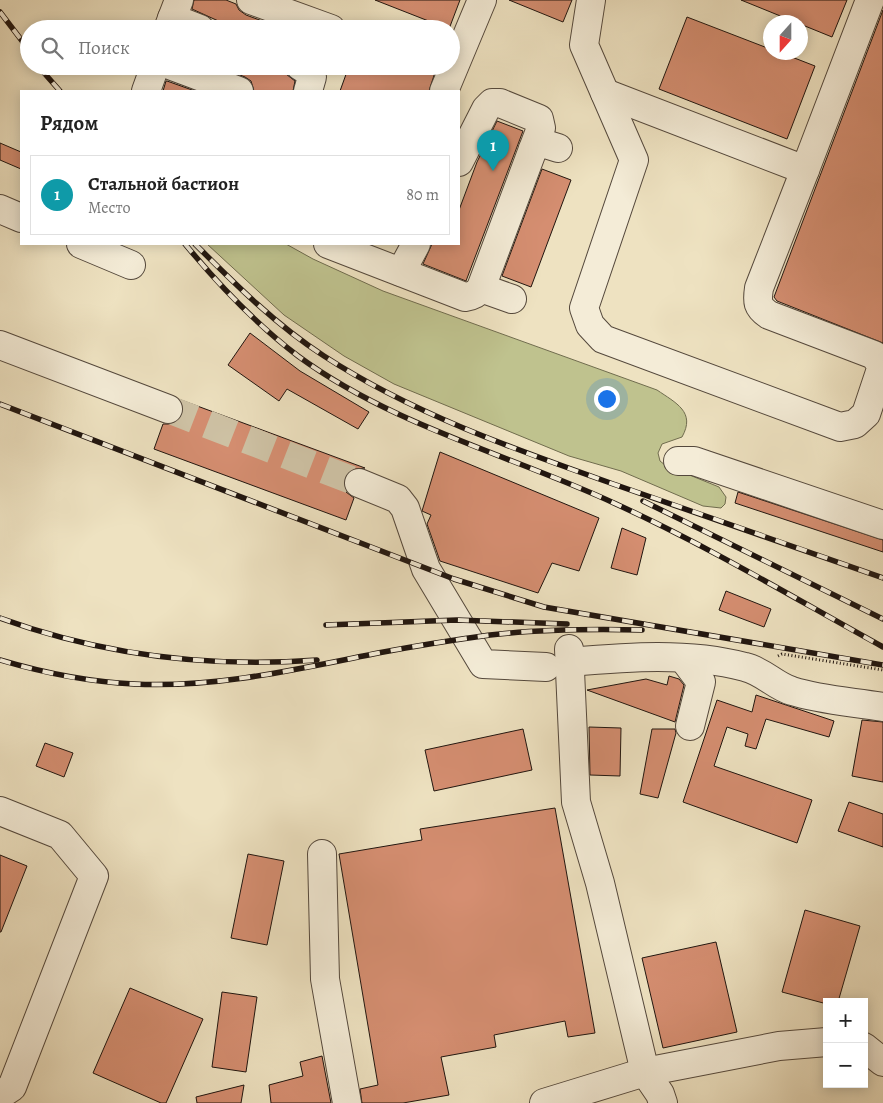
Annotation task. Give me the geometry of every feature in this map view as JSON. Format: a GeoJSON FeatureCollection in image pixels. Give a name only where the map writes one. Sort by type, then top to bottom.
{"type":"FeatureCollection","features":[{"type":"Feature","properties":{"kind":"street"},"geometry":{"type":"LineString","coordinates":[[251,0],[306,20]]}},
{"type":"Feature","properties":{"kind":"street"},"geometry":{"type":"LineString","coordinates":[[460,53],[482,0]]}},
{"type":"Feature","properties":{"kind":"street"},"geometry":{"type":"LineString","coordinates":[[590,0],[584,45],[634,160],[584,308],[590,325],[603,339],[840,427],[855,424],[866,414],[882,366],[874,355],[769,315],[761,310],[757,302],[759,288],[870,0]]}},
{"type":"Feature","properties":{"kind":"street"},"geometry":{"type":"LineString","coordinates":[[146,90],[152,75]]}},
{"type":"Feature","properties":{"kind":"street"},"geometry":{"type":"LineString","coordinates":[[196,75],[236,90]]}},
{"type":"Feature","properties":{"kind":"street"},"geometry":{"type":"LineString","coordinates":[[308,90],[311,75]]}},
{"type":"Feature","properties":{"kind":"street"},"geometry":{"type":"LineString","coordinates":[[444,90],[451,75]]}},
{"type":"Feature","properties":{"kind":"street"},"geometry":{"type":"LineString","coordinates":[[606,93],[805,170]]}},
{"type":"Feature","properties":{"kind":"street"},"geometry":{"type":"LineString","coordinates":[[331,245],[465,297],[477,293],[546,149],[539,119],[500,103],[492,103],[486,109],[460,160]]}},
{"type":"Feature","properties":{"kind":"street"},"geometry":{"type":"LineString","coordinates":[[0,209],[20,218]]}},
{"type":"Feature","properties":{"kind":"street"},"geometry":{"type":"LineString","coordinates":[[83,245],[130,265]]}},
{"type":"Feature","properties":{"kind":"street"},"geometry":{"type":"LineString","coordinates":[[401,272],[415,245]]}},
{"type":"Feature","properties":{"kind":"street"},"geometry":{"type":"LineString","coordinates":[[481,288],[512,299]]}},
{"type":"Feature","properties":{"kind":"street"},"geometry":{"type":"LineString","coordinates":[[0,345],[168,409]]}},
{"type":"Feature","properties":{"kind":"street"},"geometry":{"type":"LineString","coordinates":[[678,461],[694,461],[883,525]]}},
{"type":"Feature","properties":{"kind":"street"},"geometry":{"type":"LineString","coordinates":[[359,483],[398,499],[405,508],[426,569],[483,664],[643,656],[683,658],[744,666],[767,676],[793,692],[883,707]]}},
{"type":"Feature","properties":{"kind":"street"},"geometry":{"type":"LineString","coordinates":[[683,658],[700,682],[690,726]]}},
{"type":"Feature","properties":{"kind":"street"},"geometry":{"type":"LineString","coordinates":[[562,659],[576,802],[600,883],[645,1072],[660,1094],[663,1103]]}},
{"type":"Feature","properties":{"kind":"street"},"geometry":{"type":"LineString","coordinates":[[0,812],[60,835],[94,876],[12,1087],[0,1095]]}},
{"type":"Feature","properties":{"kind":"street"},"geometry":{"type":"LineString","coordinates":[[322,854],[325,979],[347,1103]]}},
{"type":"Feature","properties":{"kind":"street"},"geometry":{"type":"LineString","coordinates":[[868,1040],[883,1040]]}},
{"type":"Feature","properties":{"kind":"street"},"geometry":{"type":"LineString","coordinates":[[544,1103],[645,1072],[779,1046],[823,1042]]}},
{"type":"Feature","properties":{"kind":"street"},"geometry":{"type":"LineString","coordinates":[[868,1050],[883,1062]]}},
{"type":"Feature","properties":{"kind":"path"},"geometry":{"type":"LineString","coordinates":[[744,666],[782,654],[883,670]]}},
{"type":"Feature","properties":{"kind":"green space"},"geometry":{"type":"Polygon","coordinates":[[[208,245],[288,245],[313,259],[383,291],[657,390],[682,409],[687,421],[682,437],[662,444],[658,453],[660,461],[665,465],[719,487],[726,497],[725,504],[721,508],[703,506],[621,471],[569,456],[394,384],[344,356],[284,315],[208,245]]]}},
{"type":"Feature","properties":{"kind":"building"},"geometry":{"type":"Polygon","coordinates":[[[194,0],[226,0],[236,4],[239,10],[246,15],[260,20],[216,20],[192,9],[194,0]]]}},
{"type":"Feature","properties":{"kind":"building"},"geometry":{"type":"Polygon","coordinates":[[[375,0],[460,0],[452,20],[426,20],[375,0]]]}},
{"type":"Feature","properties":{"kind":"building"},"geometry":{"type":"Polygon","coordinates":[[[509,0],[572,0],[563,22],[509,0]]]}},
{"type":"Feature","properties":{"kind":"building"},"geometry":{"type":"Polygon","coordinates":[[[741,0],[847,0],[832,37],[808,27],[808,15],[778,15],[741,0]]]}},
{"type":"Feature","properties":{"kind":"building"},"geometry":{"type":"Polygon","coordinates":[[[883,10],[883,343],[777,301],[774,297],[883,10]]]}},
{"type":"Feature","properties":{"kind":"building"},"geometry":{"type":"Polygon","coordinates":[[[687,17],[763,46],[763,60],[800,60],[815,66],[787,139],[659,89],[687,17]]]}},
{"type":"Feature","properties":{"kind":"building"},"geometry":{"type":"Polygon","coordinates":[[[240,75],[287,75],[295,81],[293,90],[254,90],[251,81],[240,75]]]}},
{"type":"Feature","properties":{"kind":"building"},"geometry":{"type":"Polygon","coordinates":[[[346,75],[434,75],[429,90],[340,90],[346,75]]]}},
{"type":"Feature","properties":{"kind":"building"},"geometry":{"type":"Polygon","coordinates":[[[167,81],[192,90],[163,90],[167,81]]]}},
{"type":"Feature","properties":{"kind":"building"},"geometry":{"type":"Polygon","coordinates":[[[497,121],[523,131],[466,281],[423,264],[432,245],[460,245],[460,207],[477,162],[497,121]]]}},
{"type":"Feature","properties":{"kind":"building"},"geometry":{"type":"Polygon","coordinates":[[[0,143],[20,152],[20,169],[0,160],[0,143]]]}},
{"type":"Feature","properties":{"kind":"building"},"geometry":{"type":"Polygon","coordinates":[[[542,169],[571,180],[531,287],[502,276],[542,169]]]}},
{"type":"Feature","properties":{"kind":"building"},"geometry":{"type":"Polygon","coordinates":[[[250,333],[300,371],[369,412],[358,429],[287,389],[279,401],[228,365],[250,333]]]}},
{"type":"Feature","properties":{"kind":"building"},"geometry":{"type":"Polygon","coordinates":[[[181,400],[365,468],[350,470],[344,478],[346,492],[354,498],[346,520],[154,449],[163,424],[171,424],[182,415],[183,407],[181,400]]]}},
{"type":"Feature","properties":{"kind":"building"},"geometry":{"type":"Polygon","coordinates":[[[440,452],[599,518],[579,571],[552,563],[538,593],[440,561],[427,524],[431,515],[422,511],[440,452]]]}},
{"type":"Feature","properties":{"kind":"building"},"geometry":{"type":"Polygon","coordinates":[[[738,492],[883,540],[883,552],[735,503],[738,492]]]}},
{"type":"Feature","properties":{"kind":"building"},"geometry":{"type":"Polygon","coordinates":[[[622,528],[646,538],[637,575],[611,568],[622,528]]]}},
{"type":"Feature","properties":{"kind":"building"},"geometry":{"type":"Polygon","coordinates":[[[726,591],[771,609],[764,627],[719,610],[726,591]]]}},
{"type":"Feature","properties":{"kind":"building"},"geometry":{"type":"Polygon","coordinates":[[[669,676],[679,679],[684,685],[675,722],[587,690],[646,679],[667,685],[669,676]]]}},
{"type":"Feature","properties":{"kind":"building"},"geometry":{"type":"Polygon","coordinates":[[[756,695],[834,721],[829,737],[766,719],[756,749],[745,746],[748,734],[727,727],[714,766],[812,800],[797,843],[683,802],[717,700],[752,712],[756,695]]]}},
{"type":"Feature","properties":{"kind":"building"},"geometry":{"type":"Polygon","coordinates":[[[862,720],[883,722],[883,782],[852,776],[862,720]]]}},
{"type":"Feature","properties":{"kind":"building"},"geometry":{"type":"Polygon","coordinates":[[[589,727],[621,728],[620,776],[590,775],[589,727]]]}},
{"type":"Feature","properties":{"kind":"building"},"geometry":{"type":"Polygon","coordinates":[[[523,729],[532,770],[434,791],[425,750],[523,729]]]}},
{"type":"Feature","properties":{"kind":"building"},"geometry":{"type":"Polygon","coordinates":[[[652,729],[675,729],[676,733],[658,798],[640,794],[652,729]]]}},
{"type":"Feature","properties":{"kind":"building"},"geometry":{"type":"Polygon","coordinates":[[[45,743],[73,753],[64,777],[36,766],[45,743]]]}},
{"type":"Feature","properties":{"kind":"building"},"geometry":{"type":"Polygon","coordinates":[[[849,802],[883,814],[883,847],[838,831],[849,802]]]}},
{"type":"Feature","properties":{"kind":"building"},"geometry":{"type":"Polygon","coordinates":[[[555,808],[595,1033],[568,1037],[565,1021],[494,1035],[496,1047],[441,1057],[449,1095],[403,1103],[362,1103],[360,1089],[378,1085],[339,854],[422,840],[420,829],[555,808]]]}},
{"type":"Feature","properties":{"kind":"building"},"geometry":{"type":"Polygon","coordinates":[[[248,854],[284,861],[267,945],[231,938],[248,854]]]}},
{"type":"Feature","properties":{"kind":"building"},"geometry":{"type":"Polygon","coordinates":[[[0,855],[27,866],[1,932],[0,932],[0,855]]]}},
{"type":"Feature","properties":{"kind":"building"},"geometry":{"type":"Polygon","coordinates":[[[805,910],[860,926],[839,998],[823,998],[823,1003],[782,992],[805,910]]]}},
{"type":"Feature","properties":{"kind":"building"},"geometry":{"type":"Polygon","coordinates":[[[716,942],[737,1032],[663,1048],[642,958],[716,942]]]}},
{"type":"Feature","properties":{"kind":"building"},"geometry":{"type":"Polygon","coordinates":[[[130,988],[203,1019],[166,1103],[161,1103],[93,1073],[130,988]]]}},
{"type":"Feature","properties":{"kind":"building"},"geometry":{"type":"Polygon","coordinates":[[[222,992],[257,997],[246,1072],[212,1067],[222,992]]]}},
{"type":"Feature","properties":{"kind":"building"},"geometry":{"type":"Polygon","coordinates":[[[322,1056],[331,1103],[271,1103],[269,1085],[303,1076],[300,1062],[322,1056]]]}},
{"type":"Feature","properties":{"kind":"building"},"geometry":{"type":"Polygon","coordinates":[[[244,1085],[241,1103],[197,1103],[196,1097],[244,1085]]]}},
{"type":"Feature","properties":{"kind":"tunnel"},"geometry":{"type":"LineString","coordinates":[[168,409],[359,483]]}},
{"type":"Feature","properties":{"kind":"railway"},"geometry":{"type":"LineString","coordinates":[[0,12],[20,38]]}},
{"type":"Feature","properties":{"kind":"railway"},"geometry":{"type":"LineString","coordinates":[[46,75],[59,90]]}},
{"type":"Feature","properties":{"kind":"railway"},"geometry":{"type":"LineString","coordinates":[[186,245],[224,289],[282,344],[335,380],[373,402],[453,438],[576,486],[650,520],[883,647]]}},
{"type":"Feature","properties":{"kind":"railway"},"geometry":{"type":"LineString","coordinates":[[196,245],[241,289],[306,344],[359,377],[430,414],[543,459],[883,578]]}},
{"type":"Feature","properties":{"kind":"railway"},"geometry":{"type":"LineString","coordinates":[[0,404],[454,579],[544,607],[883,665]]}},
{"type":"Feature","properties":{"kind":"railway"},"geometry":{"type":"LineString","coordinates":[[643,501],[883,619]]}},
{"type":"Feature","properties":{"kind":"railway"},"geometry":{"type":"LineString","coordinates":[[0,618],[38,631],[77,641],[156,656],[236,662],[317,660]]}},
{"type":"Feature","properties":{"kind":"railway"},"geometry":{"type":"LineString","coordinates":[[326,625],[457,620],[567,624]]}},
{"type":"Feature","properties":{"kind":"railway"},"geometry":{"type":"LineString","coordinates":[[0,660],[50,673],[100,681],[134,684],[196,683],[288,671],[406,648],[490,635],[566,630],[642,630]]}},
{"type":"Feature","properties":{"kind":"place","name":"Стальной бастион"},"geometry":{"type":"Point","coordinates":[493,171]}}]}
